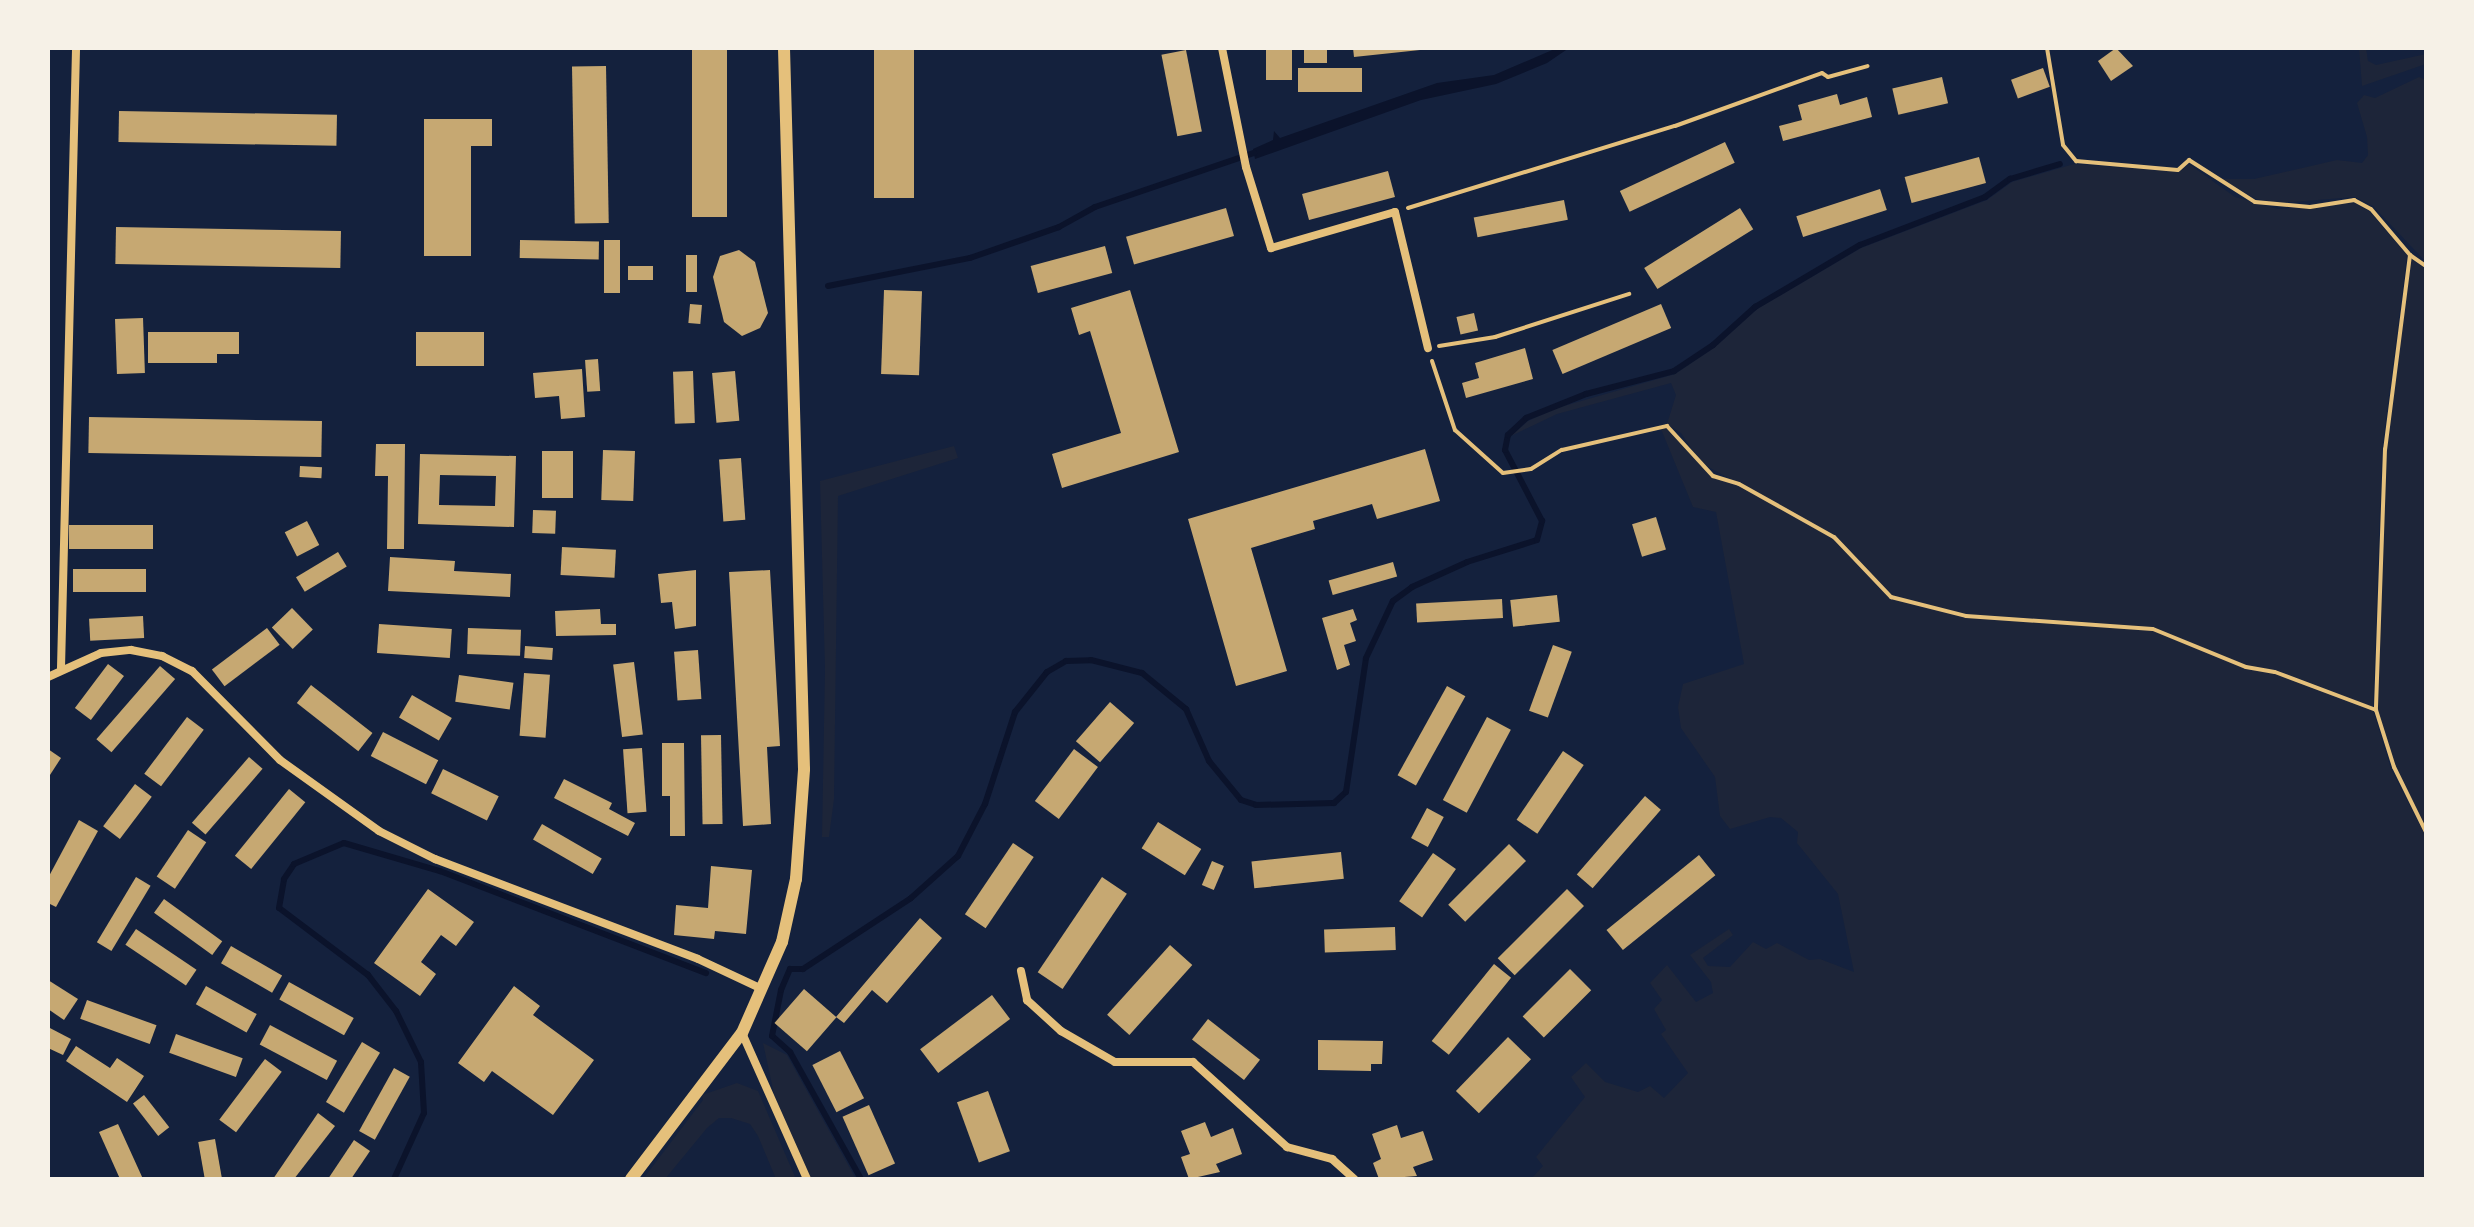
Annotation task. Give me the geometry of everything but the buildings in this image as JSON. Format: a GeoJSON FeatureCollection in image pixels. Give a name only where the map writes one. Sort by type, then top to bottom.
{"type":"FeatureCollection","features":[{"type":"Feature","properties":{"kind":"street"},"geometry":{"type":"LineString","coordinates":[[61,668],[76,48]]}},
{"type":"Feature","properties":{"kind":"street"},"geometry":{"type":"LineString","coordinates":[[631,1179],[742,1033],[791,914],[803,808],[784,48]]}},
{"type":"Feature","properties":{"kind":"street"},"geometry":{"type":"LineString","coordinates":[[1222,48],[1246,167],[1271,248],[1395,212],[1428,348]]}},
{"type":"Feature","properties":{"kind":"street"},"geometry":{"type":"LineString","coordinates":[[48,677],[61,668],[101,653],[131,650],[162,656],[192,671],[280,760],[379,831],[435,859],[698,959],[760,988]]}},
{"type":"Feature","properties":{"kind":"street"},"geometry":{"type":"LineString","coordinates":[[1021,971],[1027,1000],[1061,1031],[1115,1062],[1193,1062],[1287,1147],[1332,1159],[1354,1179]]}},
{"type":"Feature","properties":{"kind":"street"},"geometry":{"type":"LineString","coordinates":[[742,1033],[807,1179]]}},
{"type":"Feature","properties":{"kind":"path"},"geometry":{"type":"LineString","coordinates":[[2047,48],[2063,145],[2076,161],[2178,170],[2189,160],[2255,202],[2310,207],[2354,200],[2371,209],[2410,255],[2426,266]]}},
{"type":"Feature","properties":{"kind":"path"},"geometry":{"type":"LineString","coordinates":[[1395,212],[1675,126],[1822,73],[1828,77],[1868,66]]}},
{"type":"Feature","properties":{"kind":"path"},"geometry":{"type":"LineString","coordinates":[[2410,255],[2385,449],[2376,710],[2394,767],[2426,832]]}},
{"type":"Feature","properties":{"kind":"path"},"geometry":{"type":"LineString","coordinates":[[1629,294],[1495,337],[1428,348],[1455,430],[1503,473],[1531,469],[1562,450],[1667,426],[1713,476],[1739,484],[1834,537],[1891,597],[1966,616],[2153,629],[2376,710]]}},
{"type":"Feature","properties":{"kind":"shaded area"},"geometry":{"type":"Polygon","coordinates":[[[1557,48],[1569,48],[1547,63],[1496,84],[1421,100],[1255,159],[1253,149],[1273,140],[1274,131],[1280,138],[1437,83],[1494,75],[1557,48]]]}},
{"type":"Feature","properties":{"kind":"shaded area"},"geometry":{"type":"Polygon","coordinates":[[[2359,48],[2366,48],[2368,61],[2376,65],[2426,54],[2426,64],[2362,86],[2359,48]]]}},
{"type":"Feature","properties":{"kind":"shaded area"},"geometry":{"type":"Polygon","coordinates":[[[2419,77],[2426,80],[2426,262],[2373,206],[2355,197],[2279,203],[2256,199],[2221,179],[2254,179],[2337,160],[2362,163],[2368,155],[2367,137],[2357,103],[2364,95],[2375,98],[2419,77]]]}},
{"type":"Feature","properties":{"kind":"shaded area"},"geometry":{"type":"Polygon","coordinates":[[[2074,164],[2179,172],[2189,164],[2235,197],[2278,209],[2354,203],[2369,211],[2407,255],[2382,449],[2373,707],[2276,670],[2246,666],[2153,627],[1966,614],[1892,596],[1835,536],[1701,463],[1681,433],[1667,424],[1676,395],[1671,383],[1557,414],[1511,436],[1528,421],[1557,408],[1675,374],[1715,347],[1757,309],[1861,248],[1987,200],[2012,182],[2074,164]]]}},
{"type":"Feature","properties":{"kind":"shaded area"},"geometry":{"type":"Polygon","coordinates":[[[2411,259],[2426,269],[2426,830],[2395,767],[2377,710],[2386,449],[2411,259]]]}},
{"type":"Feature","properties":{"kind":"shaded area"},"geometry":{"type":"Polygon","coordinates":[[[1667,427],[1713,477],[1738,485],[1833,538],[1890,598],[1966,617],[2152,630],[2246,668],[2275,673],[2373,710],[2391,769],[2426,837],[2426,1179],[1531,1179],[1543,1166],[1536,1157],[1585,1097],[1571,1077],[1586,1063],[1605,1082],[1638,1092],[1650,1086],[1664,1098],[1688,1073],[1661,1034],[1666,1030],[1654,1009],[1662,1000],[1650,983],[1667,965],[1696,1002],[1713,993],[1711,982],[1690,955],[1729,929],[1733,935],[1703,958],[1708,966],[1730,967],[1753,942],[1766,949],[1777,943],[1809,960],[1820,959],[1854,972],[1838,894],[1797,843],[1798,832],[1781,818],[1770,817],[1730,829],[1720,816],[1715,777],[1681,728],[1678,707],[1683,684],[1744,664],[1716,512],[1693,507],[1661,429],[1667,427]]]}},
{"type":"Feature","properties":{"kind":"shaded area"},"geometry":{"type":"Polygon","coordinates":[[[954,446],[958,458],[838,496],[834,799],[829,837],[822,837],[825,669],[820,481],[954,446]]]}},
{"type":"Feature","properties":{"kind":"shaded area"},"geometry":{"type":"Polygon","coordinates":[[[763,1043],[787,1055],[856,1179],[811,1179],[774,1094],[763,1043]]]}},
{"type":"Feature","properties":{"kind":"shaded area"},"geometry":{"type":"Polygon","coordinates":[[[737,1083],[758,1091],[796,1179],[776,1179],[750,1124],[719,1118],[665,1179],[643,1179],[703,1100],[702,1095],[737,1083]]]}},
{"type":"Feature","properties":{"kind":"waterway"},"geometry":{"type":"LineString","coordinates":[[828,286],[970,258],[1059,227],[1095,207],[1254,153]]}},
{"type":"Feature","properties":{"kind":"waterway"},"geometry":{"type":"LineString","coordinates":[[861,1179],[790,1052],[772,1036],[781,990],[790,969],[803,969],[911,898],[958,856],[985,804],[1015,712],[1047,672],[1066,661],[1091,660],[1142,673],[1186,709],[1209,761],[1241,800],[1256,805],[1334,803],[1346,792],[1366,658],[1393,601],[1412,587],[1467,562],[1537,540],[1542,521],[1505,450],[1508,435],[1526,418],[1586,394],[1674,371],[1713,345],[1755,307],[1860,245],[1985,197],[2010,179],[2060,164]]}},
{"type":"Feature","properties":{"kind":"waterway"},"geometry":{"type":"LineString","coordinates":[[394,1179],[424,1113],[421,1062],[396,1011],[368,975],[279,908],[284,879],[294,864],[344,843],[440,871],[706,973]]}}]}
